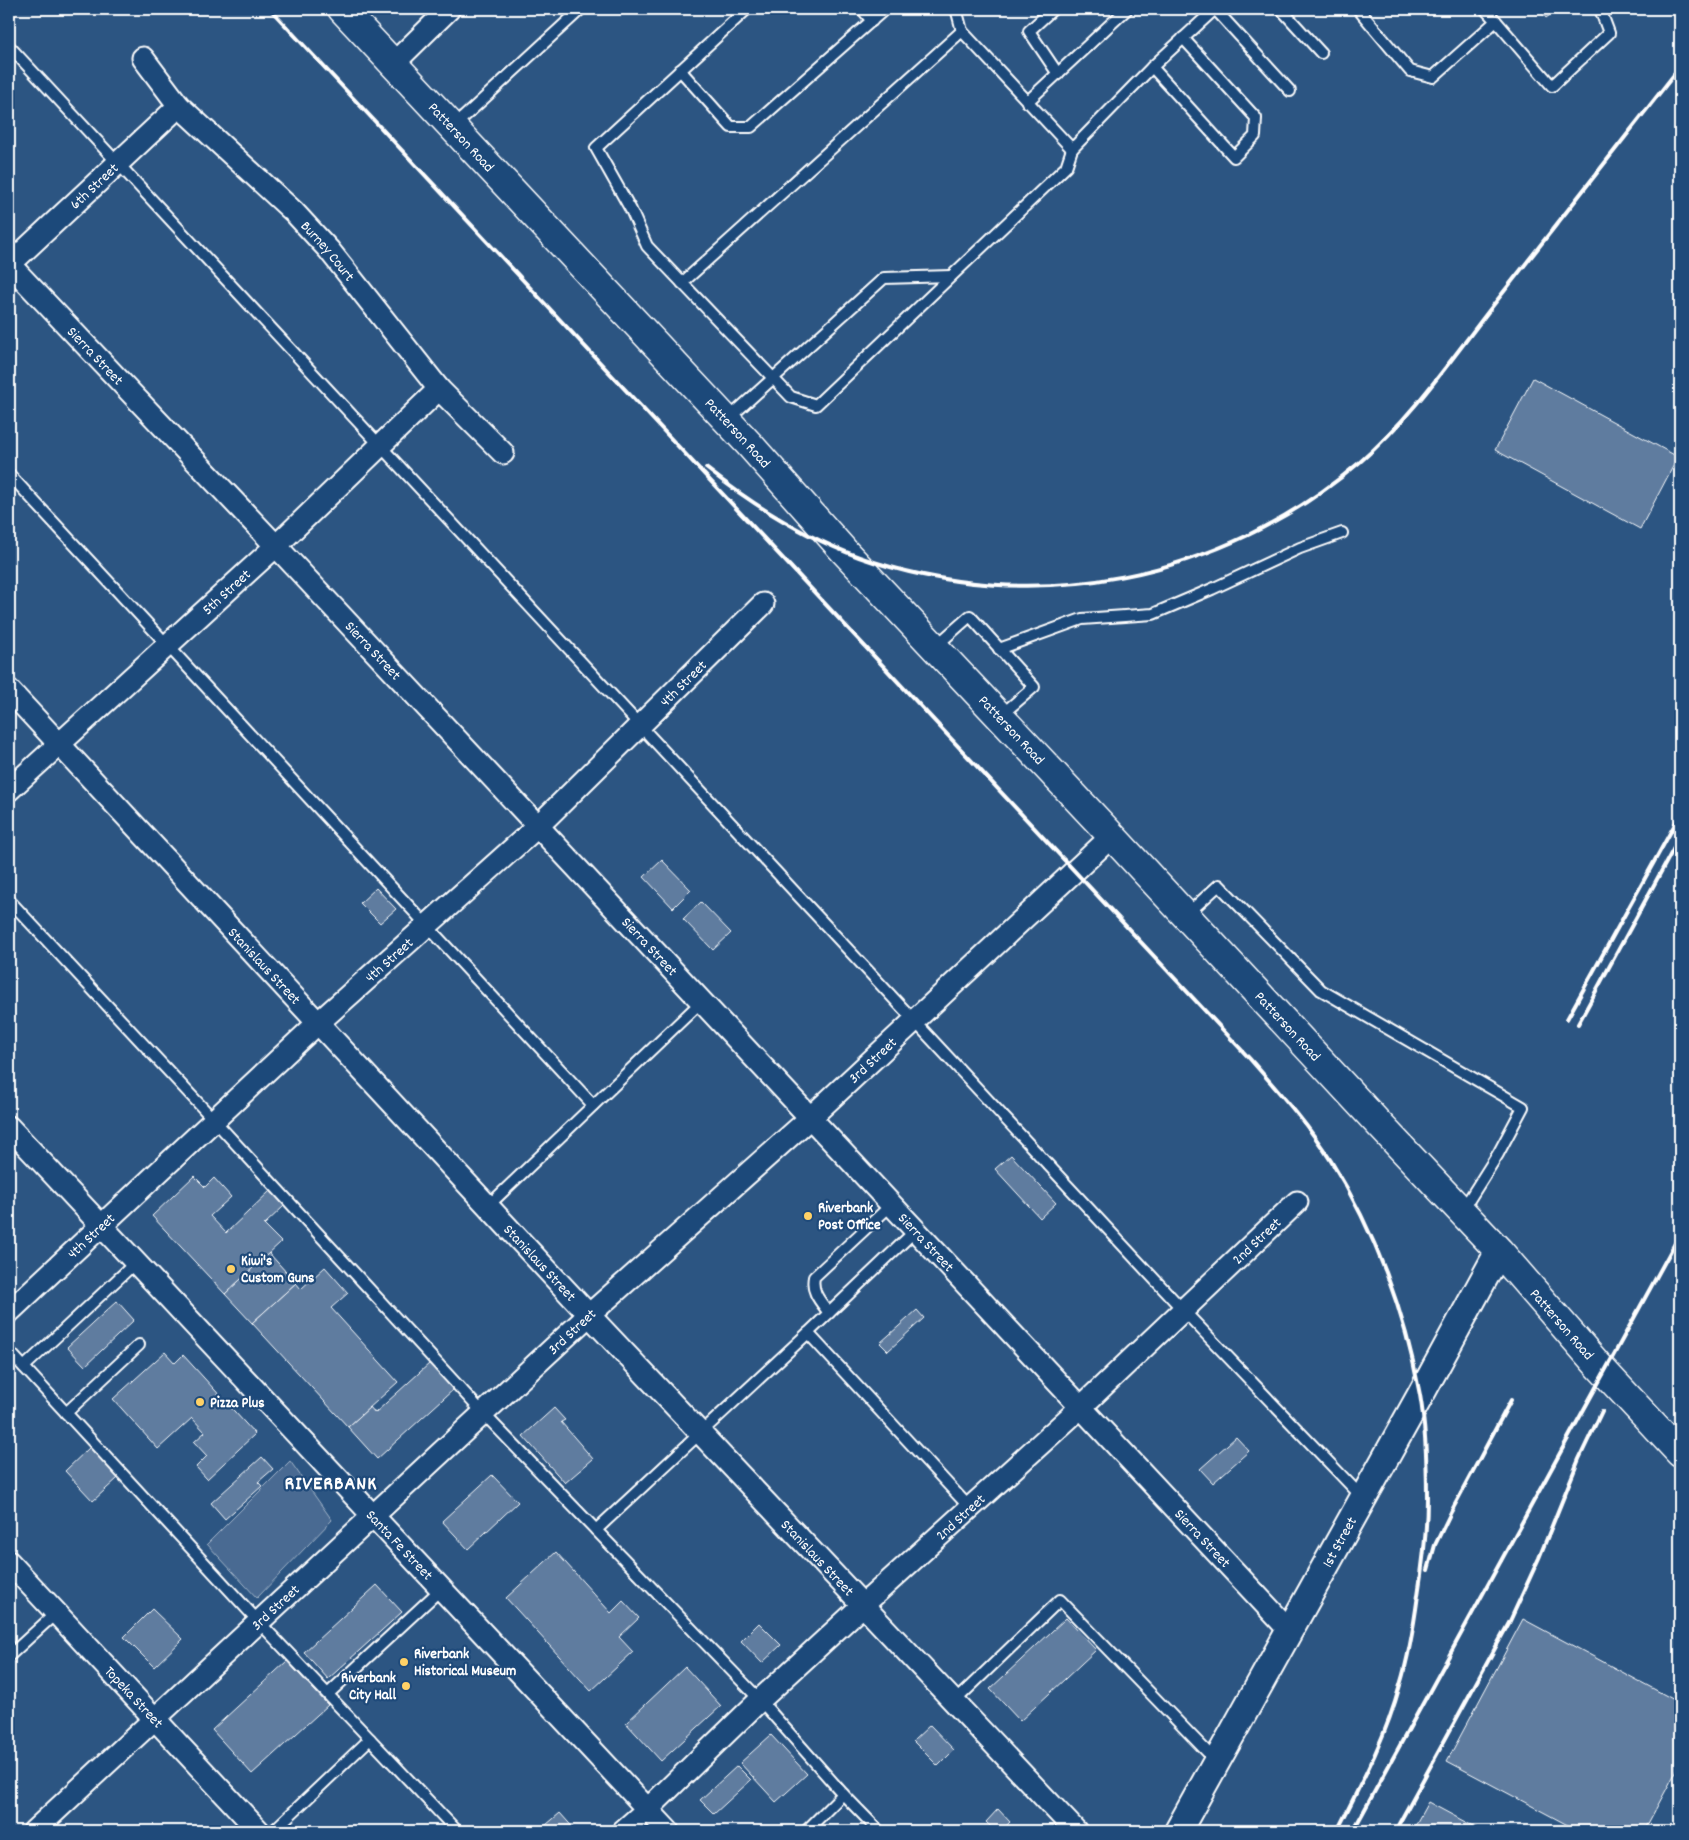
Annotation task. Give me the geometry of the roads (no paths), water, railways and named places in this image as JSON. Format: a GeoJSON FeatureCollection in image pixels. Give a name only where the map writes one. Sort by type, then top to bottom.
{"type":"FeatureCollection","features":[{"type":"Feature","properties":{"kind":"main road","name":"Patterson Road"},"geometry":{"type":"LineString","coordinates":[[342,9],[727,420],[813,518],[1498,1251],[1680,1453]]}},
{"type":"Feature","properties":{"kind":"street"},"geometry":{"type":"LineString","coordinates":[[394,63],[449,9]]}},
{"type":"Feature","properties":{"kind":"street","name":"Burney Court"},"geometry":{"type":"LineString","coordinates":[[143,58],[179,106],[294,212],[329,250],[440,389],[502,453]]}},
{"type":"Feature","properties":{"kind":"street","name":"6th Street"},"geometry":{"type":"LineString","coordinates":[[9,265],[179,106]]}},
{"type":"Feature","properties":{"kind":"street","name":"Sierra Street"},"geometry":{"type":"LineString","coordinates":[[9,265],[276,546],[1290,1631]]}},
{"type":"Feature","properties":{"kind":"street","name":"5th Street"},"geometry":{"type":"LineString","coordinates":[[9,790],[276,546],[440,389]]}},
{"type":"Feature","properties":{"kind":"street","name":"4th Street"},"geometry":{"type":"LineString","coordinates":[[9,1312],[318,1022],[537,827],[763,604]]}},
{"type":"Feature","properties":{"kind":"street","name":"Stanislaus Street"},"geometry":{"type":"LineString","coordinates":[[9,690],[589,1315],[1076,1831]]}},
{"type":"Feature","properties":{"kind":"street","name":"3rd Street"},"geometry":{"type":"LineString","coordinates":[[34,1831],[589,1315],[810,1118],[1112,836]]}},
{"type":"Feature","properties":{"kind":"street","name":"Santa Fe Street"},"geometry":{"type":"LineString","coordinates":[[9,1127],[668,1831]]}},
{"type":"Feature","properties":{"kind":"street","name":"2nd Street"},"geometry":{"type":"LineString","coordinates":[[623,1831],[760,1700],[1080,1408],[1297,1202]]}},
{"type":"Feature","properties":{"kind":"street","name":"1st Street"},"geometry":{"type":"LineString","coordinates":[[1178,1831],[1498,1251]]}},
{"type":"Feature","properties":{"kind":"street","name":"Topeka Street"},"geometry":{"type":"LineString","coordinates":[[9,1562],[259,1831]]}},
{"type":"Feature","properties":{"kind":"lane"},"geometry":{"type":"LineString","coordinates":[[453,126],[580,9]]}},
{"type":"Feature","properties":{"kind":"lane"},"geometry":{"type":"LineString","coordinates":[[747,9],[596,148],[631,210],[647,246],[790,397],[816,405],[1066,167],[1072,149],[1152,67],[1215,9],[1290,91]]}},
{"type":"Feature","properties":{"kind":"lane"},"geometry":{"type":"LineString","coordinates":[[862,9],[872,20]]}},
{"type":"Feature","properties":{"kind":"lane"},"geometry":{"type":"LineString","coordinates":[[680,70],[731,127],[751,127],[885,9]]}},
{"type":"Feature","properties":{"kind":"lane"},"geometry":{"type":"LineString","coordinates":[[1053,9],[1029,31],[1058,74]]}},
{"type":"Feature","properties":{"kind":"lane"},"geometry":{"type":"LineString","coordinates":[[1027,102],[1128,9]]}},
{"type":"Feature","properties":{"kind":"lane"},"geometry":{"type":"LineString","coordinates":[[1281,9],[1321,53]]}},
{"type":"Feature","properties":{"kind":"lane"},"geometry":{"type":"LineString","coordinates":[[1358,9],[1410,71],[1432,77],[1496,22]]}},
{"type":"Feature","properties":{"kind":"lane"},"geometry":{"type":"LineString","coordinates":[[1486,9],[1552,86],[1609,34],[1600,9]]}},
{"type":"Feature","properties":{"kind":"lane"},"geometry":{"type":"LineString","coordinates":[[957,10],[962,31],[1072,149]]}},
{"type":"Feature","properties":{"kind":"lane"},"geometry":{"type":"LineString","coordinates":[[682,283],[962,31]]}},
{"type":"Feature","properties":{"kind":"lane"},"geometry":{"type":"LineString","coordinates":[[1152,67],[1234,157],[1255,136],[1256,118],[1183,38]]}},
{"type":"Feature","properties":{"kind":"lane"},"geometry":{"type":"LineString","coordinates":[[9,46],[1183,1310],[1363,1498]]}},
{"type":"Feature","properties":{"kind":"lane"},"geometry":{"type":"LineString","coordinates":[[727,420],[884,278],[951,276]]}},
{"type":"Feature","properties":{"kind":"lane"},"geometry":{"type":"LineString","coordinates":[[9,474],[166,646],[593,1105]]}},
{"type":"Feature","properties":{"kind":"lane"},"geometry":{"type":"LineString","coordinates":[[999,649],[1082,619],[1153,614],[1300,548],[1342,533]]}},
{"type":"Feature","properties":{"kind":"lane"},"geometry":{"type":"LineString","coordinates":[[934,647],[970,616],[1034,688],[1000,717]]}},
{"type":"Feature","properties":{"kind":"lane"},"geometry":{"type":"LineString","coordinates":[[1186,916],[1219,885],[1321,990],[1523,1107],[1498,1154],[1461,1212]]}},
{"type":"Feature","properties":{"kind":"lane"},"geometry":{"type":"LineString","coordinates":[[9,900],[483,1413],[760,1700],[843,1794],[879,1831]]}},
{"type":"Feature","properties":{"kind":"lane"},"geometry":{"type":"LineString","coordinates":[[488,1206],[702,1002]]}},
{"type":"Feature","properties":{"kind":"lane"},"geometry":{"type":"LineString","coordinates":[[829,1313],[816,1296],[813,1285],[814,1277],[891,1205]]}},
{"type":"Feature","properties":{"kind":"lane"},"geometry":{"type":"LineString","coordinates":[[596,1530],[701,1434],[915,1231]]}},
{"type":"Feature","properties":{"kind":"lane"},"geometry":{"type":"LineString","coordinates":[[24,1367],[135,1262]]}},
{"type":"Feature","properties":{"kind":"lane"},"geometry":{"type":"LineString","coordinates":[[808,1333],[970,1508]]}},
{"type":"Feature","properties":{"kind":"lane"},"geometry":{"type":"LineString","coordinates":[[66,1413],[138,1346]]}},
{"type":"Feature","properties":{"kind":"lane"},"geometry":{"type":"LineString","coordinates":[[9,1351],[259,1622],[457,1831]]}},
{"type":"Feature","properties":{"kind":"lane"},"geometry":{"type":"LineString","coordinates":[[328,1694],[441,1590]]}},
{"type":"Feature","properties":{"kind":"lane"},"geometry":{"type":"LineString","coordinates":[[954,1702],[1060,1600],[1217,1762]]}},
{"type":"Feature","properties":{"kind":"lane"},"geometry":{"type":"LineString","coordinates":[[9,1656],[56,1613]]}},
{"type":"Feature","properties":{"kind":"lane"},"geometry":{"type":"LineString","coordinates":[[273,1831],[370,1739]]}},
{"type":"Feature","properties":{"kind":"lane"},"geometry":{"type":"LineString","coordinates":[[806,1831],[843,1794]]}},
{"type":"Feature","properties":{"kind":"railway"},"geometry":{"type":"LineString","coordinates":[[270,9],[1250,1059],[1313,1134],[1347,1188],[1375,1244],[1397,1303],[1414,1364],[1425,1434],[1427,1511],[1420,1583],[1411,1640],[1403,1674],[1388,1723],[1364,1778],[1337,1831]]}},
{"type":"Feature","properties":{"kind":"railway"},"geometry":{"type":"LineString","coordinates":[[706,468],[742,495],[780,519],[839,549],[859,557],[924,575],[990,584],[1057,585],[1122,577],[1186,560],[1248,535],[1306,502],[1360,462],[1396,427],[1429,388],[1680,67]]}},
{"type":"Feature","properties":{"kind":"railway"},"geometry":{"type":"LineString","coordinates":[[1567,1019],[1680,815]]}},
{"type":"Feature","properties":{"kind":"railway"},"geometry":{"type":"LineString","coordinates":[[1578,1024],[1680,837]]}},
{"type":"Feature","properties":{"kind":"railway"},"geometry":{"type":"LineString","coordinates":[[1353,1831],[1680,1234]]}},
{"type":"Feature","properties":{"kind":"railway"},"geometry":{"type":"LineString","coordinates":[[1428,1570],[1435,1545],[1451,1512],[1511,1400]]}},
{"type":"Feature","properties":{"kind":"railway"},"geometry":{"type":"LineString","coordinates":[[1395,1831],[1510,1621],[1539,1558],[1579,1459],[1602,1411]]}},
{"type":"Feature","properties":{"kind":"place","name":"Riverbank Post Office"},"geometry":{"type":"Point","coordinates":[808,1216]}},
{"type":"Feature","properties":{"kind":"place","name":"Kiwi's Custom Guns"},"geometry":{"type":"Point","coordinates":[231,1269]}},
{"type":"Feature","properties":{"kind":"place","name":"Pizza Plus"},"geometry":{"type":"Point","coordinates":[200,1402]}},
{"type":"Feature","properties":{"kind":"place","name":"Riverbank Historical Museum"},"geometry":{"type":"Point","coordinates":[404,1662]}},
{"type":"Feature","properties":{"kind":"place","name":"Riverbank City Hall"},"geometry":{"type":"Point","coordinates":[406,1686]}},
{"type":"Feature","properties":{"kind":"district","name":"RIVERBANK"},"geometry":{"type":"Point","coordinates":[331,1482]}}]}
